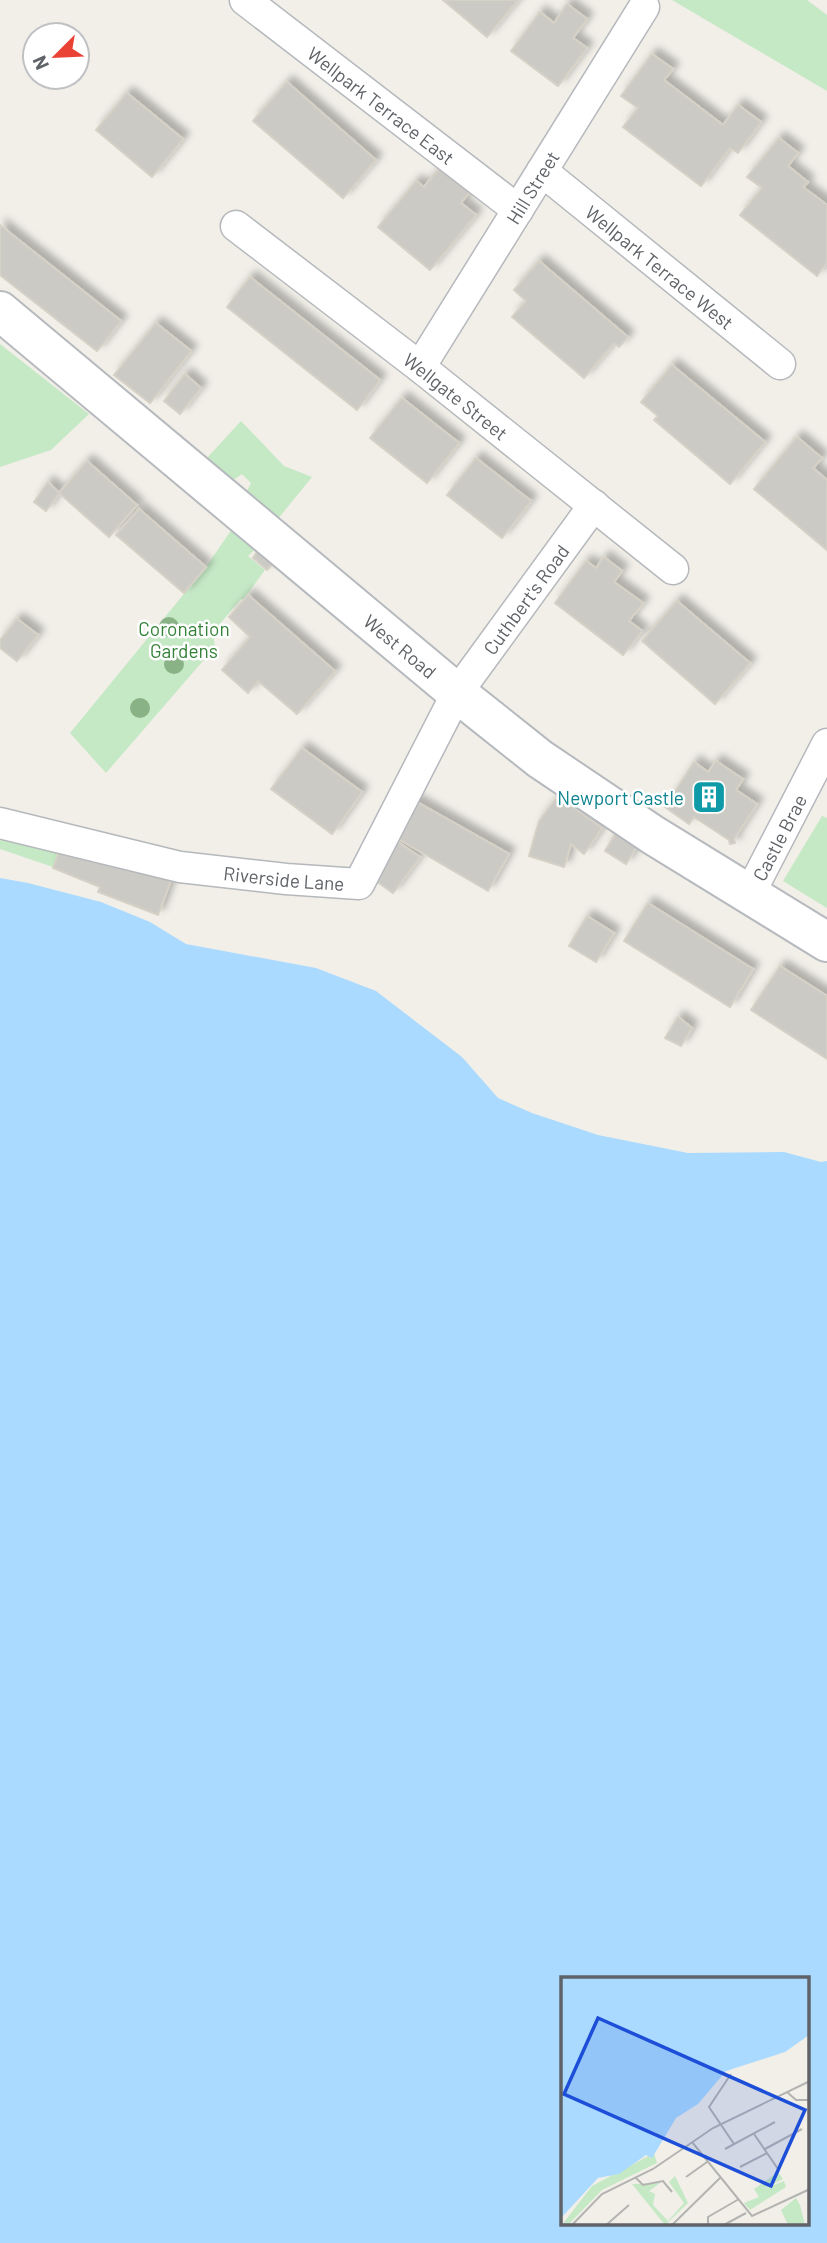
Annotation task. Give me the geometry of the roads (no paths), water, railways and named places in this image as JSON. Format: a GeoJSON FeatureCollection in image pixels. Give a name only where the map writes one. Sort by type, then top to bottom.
{"type":"FeatureCollection","features":[{"type":"Feature","properties":{"kind":"main road","name":"West Road"},"geometry":{"type":"LineString","coordinates":[[0,311],[457,693],[540,759],[653,835],[827,942]]}},
{"type":"Feature","properties":{"kind":"street","name":"Wellpark Terrace East"},"geometry":{"type":"LineString","coordinates":[[245,0],[518,210]]}},
{"type":"Feature","properties":{"kind":"street","name":"Hill Street"},"geometry":{"type":"LineString","coordinates":[[420,367],[644,7]]}},
{"type":"Feature","properties":{"kind":"street","name":"Wellpark Terrace West"},"geometry":{"type":"LineString","coordinates":[[542,171],[780,363]]}},
{"type":"Feature","properties":{"kind":"street","name":"Wellgate Street"},"geometry":{"type":"LineString","coordinates":[[236,226],[420,367],[673,569]]}},
{"type":"Feature","properties":{"kind":"street","name":"Cuthbert's Road"},"geometry":{"type":"LineString","coordinates":[[457,693],[594,505]]}},
{"type":"Feature","properties":{"kind":"street","name":"Riverside Lane"},"geometry":{"type":"LineString","coordinates":[[0,823],[180,867],[359,884],[457,693]]}},
{"type":"Feature","properties":{"kind":"street","name":"Castle Brae"},"geometry":{"type":"LineString","coordinates":[[749,895],[827,744]]}},
{"type":"Feature","properties":{"kind":"water"},"geometry":{"type":"Polygon","coordinates":[[[0,878],[101,902],[150,922],[186,944],[316,968],[376,991],[462,1057],[498,1098],[532,1113],[598,1135],[688,1153],[784,1152],[821,1162],[827,1161],[827,2243],[0,2243],[0,878]]]}},
{"type":"Feature","properties":{"kind":"place","name":"Newport Castle"},"geometry":{"type":"Point","coordinates":[709,797]}},
{"type":"Feature","properties":{"kind":"park label","name":"Coronation Gardens"},"geometry":{"type":"Point","coordinates":[184,639]}}]}
